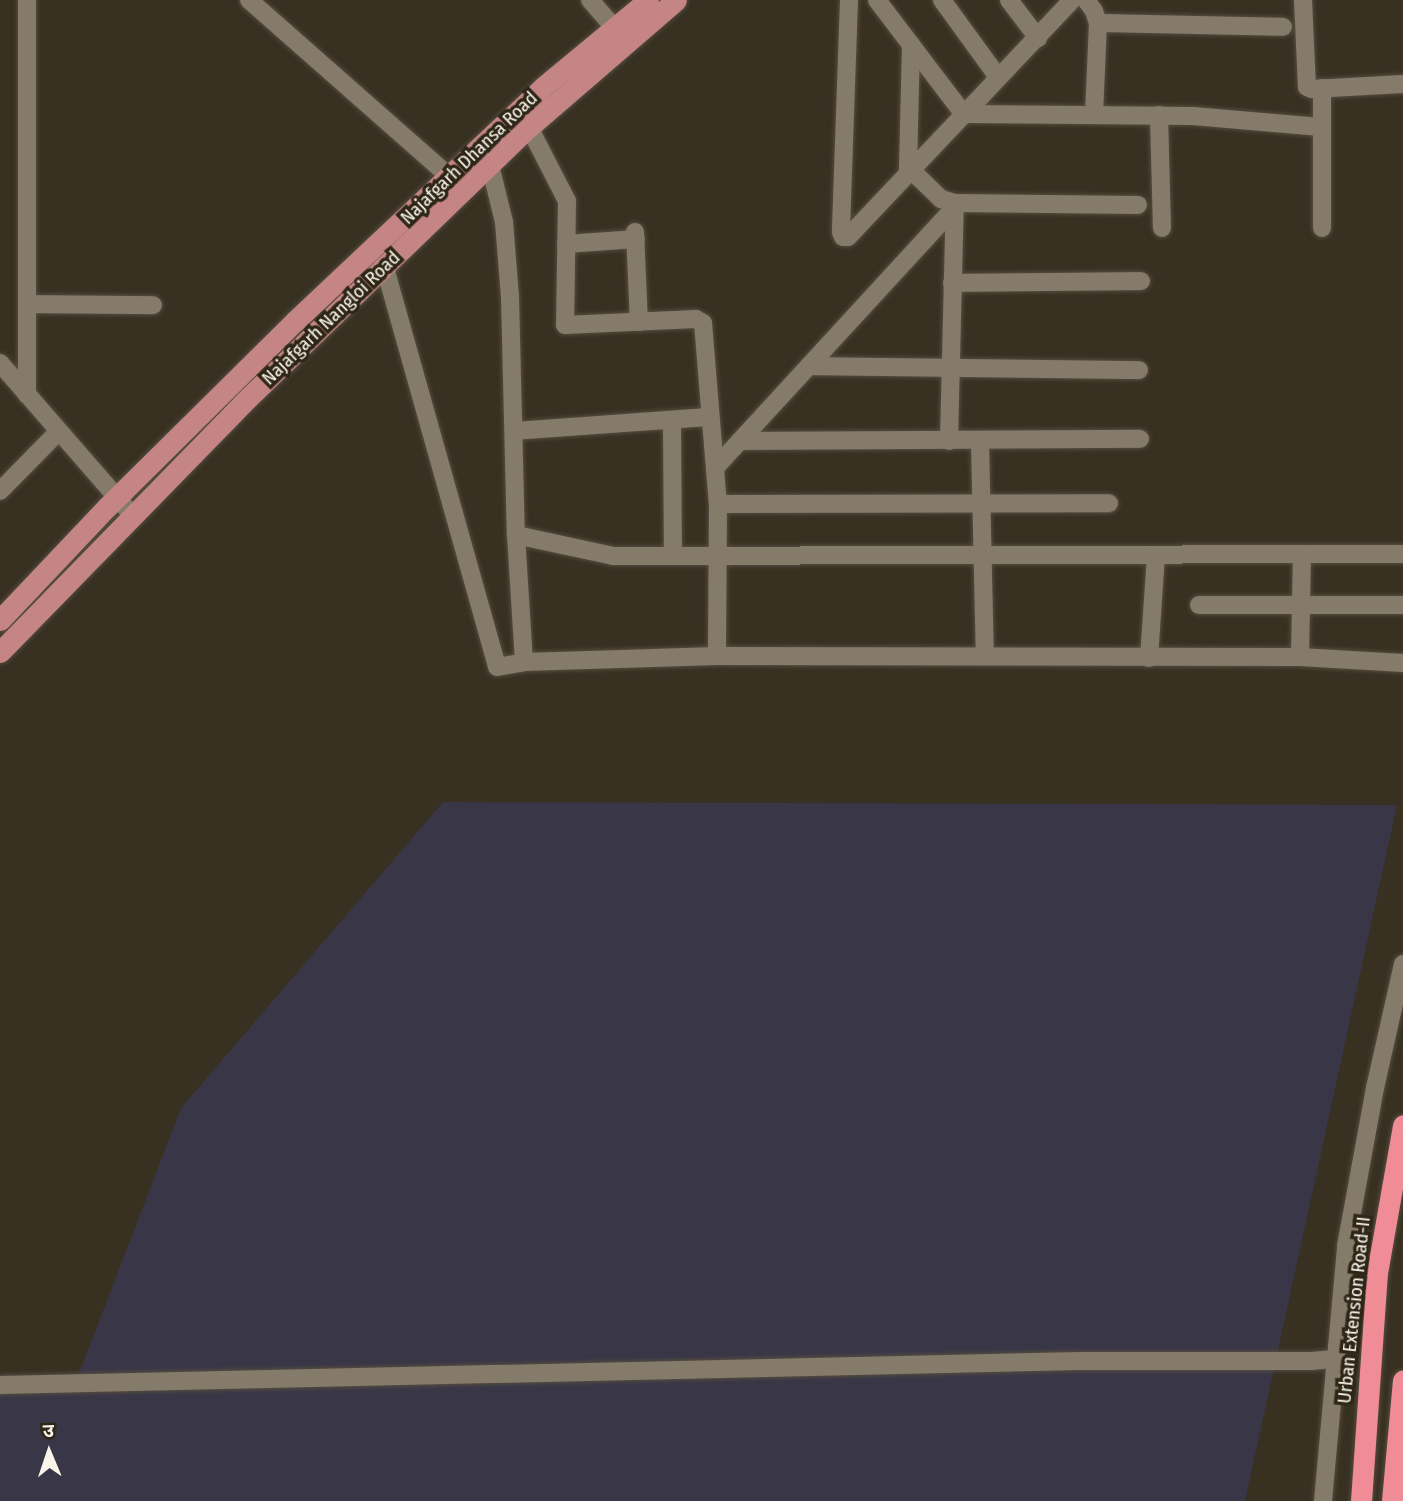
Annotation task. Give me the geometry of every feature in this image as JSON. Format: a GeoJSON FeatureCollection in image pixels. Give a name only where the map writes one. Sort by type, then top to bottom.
{"type":"FeatureCollection","features":[{"type":"Feature","properties":{"kind":"highway","name":"Urban Extension Road-II"},"geometry":{"type":"LineString","coordinates":[[1361,1501],[1377,1273],[1403,1125]]}},
{"type":"Feature","properties":{"kind":"highway"},"geometry":{"type":"LineString","coordinates":[[1392,1501],[1403,1380]]}},
{"type":"Feature","properties":{"kind":"main road","name":"Najafgarh Dhansa Road"},"geometry":{"type":"LineString","coordinates":[[483,158],[543,87],[648,0]]}},
{"type":"Feature","properties":{"kind":"main road","name":"Najafgarh Nangloi Road"},"geometry":{"type":"LineString","coordinates":[[0,652],[199,447],[385,268],[457,183],[483,158],[529,127],[677,0]]}},
{"type":"Feature","properties":{"kind":"main road","name":"Najafgarh Dhansa Road"},"geometry":{"type":"LineString","coordinates":[[0,620],[116,498],[268,347],[457,183]]}},
{"type":"Feature","properties":{"kind":"main road"},"geometry":{"type":"LineString","coordinates":[[268,347],[284,364]]}},
{"type":"Feature","properties":{"kind":"main road"},"geometry":{"type":"LineString","coordinates":[[184,430],[199,447]]}},
{"type":"Feature","properties":{"kind":"street"},"geometry":{"type":"LineString","coordinates":[[27,0],[27,394]]}},
{"type":"Feature","properties":{"kind":"street"},"geometry":{"type":"LineString","coordinates":[[249,0],[457,183]]}},
{"type":"Feature","properties":{"kind":"street"},"geometry":{"type":"LineString","coordinates":[[590,0],[614,28]]}},
{"type":"Feature","properties":{"kind":"street"},"geometry":{"type":"LineString","coordinates":[[849,0],[843,237],[854,234],[1072,0]]}},
{"type":"Feature","properties":{"kind":"street"},"geometry":{"type":"LineString","coordinates":[[877,0],[962,112],[967,114],[1159,115],[1321,127]]}},
{"type":"Feature","properties":{"kind":"street"},"geometry":{"type":"LineString","coordinates":[[942,0],[998,77]]}},
{"type":"Feature","properties":{"kind":"street"},"geometry":{"type":"LineString","coordinates":[[1009,0],[1038,38]]}},
{"type":"Feature","properties":{"kind":"street"},"geometry":{"type":"LineString","coordinates":[[1086,0],[1098,23],[1094,115]]}},
{"type":"Feature","properties":{"kind":"street"},"geometry":{"type":"LineString","coordinates":[[1303,0],[1305,83],[1312,89],[1403,84]]}},
{"type":"Feature","properties":{"kind":"street"},"geometry":{"type":"LineString","coordinates":[[1098,23],[1283,27]]}},
{"type":"Feature","properties":{"kind":"street"},"geometry":{"type":"LineString","coordinates":[[911,45],[907,160],[911,172],[941,199],[956,205],[1138,205]]}},
{"type":"Feature","properties":{"kind":"street"},"geometry":{"type":"LineString","coordinates":[[1322,88],[1322,228]]}},
{"type":"Feature","properties":{"kind":"street"},"geometry":{"type":"LineString","coordinates":[[1159,115],[1162,228]]}},
{"type":"Feature","properties":{"kind":"street"},"geometry":{"type":"LineString","coordinates":[[529,127],[567,201],[565,325],[696,319],[703,323],[718,504],[717,656]]}},
{"type":"Feature","properties":{"kind":"street"},"geometry":{"type":"LineString","coordinates":[[483,158],[504,222],[510,296],[516,536],[524,662]]}},
{"type":"Feature","properties":{"kind":"street"},"geometry":{"type":"LineString","coordinates":[[948,441],[956,205]]}},
{"type":"Feature","properties":{"kind":"street"},"geometry":{"type":"LineString","coordinates":[[715,468],[956,205]]}},
{"type":"Feature","properties":{"kind":"street"},"geometry":{"type":"LineString","coordinates":[[566,244],[635,236],[639,322]]}},
{"type":"Feature","properties":{"kind":"street"},"geometry":{"type":"LineString","coordinates":[[385,268],[497,667],[524,662],[717,656],[1300,657],[1403,663]]}},
{"type":"Feature","properties":{"kind":"street"},"geometry":{"type":"LineString","coordinates":[[952,283],[1141,281]]}},
{"type":"Feature","properties":{"kind":"street"},"geometry":{"type":"LineString","coordinates":[[27,303],[153,304]]}},
{"type":"Feature","properties":{"kind":"street"},"geometry":{"type":"LineString","coordinates":[[0,363],[132,515]]}},
{"type":"Feature","properties":{"kind":"street"},"geometry":{"type":"LineString","coordinates":[[809,366],[949,370],[1139,370]]}},
{"type":"Feature","properties":{"kind":"street"},"geometry":{"type":"LineString","coordinates":[[514,431],[672,422],[709,417]]}},
{"type":"Feature","properties":{"kind":"street"},"geometry":{"type":"LineString","coordinates":[[672,422],[673,556]]}},
{"type":"Feature","properties":{"kind":"street"},"geometry":{"type":"LineString","coordinates":[[0,491],[59,430]]}},
{"type":"Feature","properties":{"kind":"street"},"geometry":{"type":"LineString","coordinates":[[740,441],[980,442],[1140,439]]}},
{"type":"Feature","properties":{"kind":"street"},"geometry":{"type":"LineString","coordinates":[[980,442],[985,656]]}},
{"type":"Feature","properties":{"kind":"street"},"geometry":{"type":"LineString","coordinates":[[718,504],[1109,503]]}},
{"type":"Feature","properties":{"kind":"street"},"geometry":{"type":"LineString","coordinates":[[516,536],[602,554],[718,557],[1403,554]]}},
{"type":"Feature","properties":{"kind":"street"},"geometry":{"type":"LineString","coordinates":[[1300,657],[1302,554]]}},
{"type":"Feature","properties":{"kind":"street"},"geometry":{"type":"LineString","coordinates":[[1149,658],[1156,555]]}},
{"type":"Feature","properties":{"kind":"street"},"geometry":{"type":"LineString","coordinates":[[1199,605],[1403,605]]}},
{"type":"Feature","properties":{"kind":"street"},"geometry":{"type":"LineString","coordinates":[[1323,1501],[1349,1233],[1375,1088],[1403,964]]}},
{"type":"Feature","properties":{"kind":"street"},"geometry":{"type":"LineString","coordinates":[[0,1385],[1066,1361],[1335,1359]]}},
{"type":"Feature","properties":{"kind":"shaded area"},"geometry":{"type":"Polygon","coordinates":[[[443,802],[1397,805],[1245,1501],[0,1501],[0,1375],[78,1376],[181,1108],[443,802]]]}}]}
